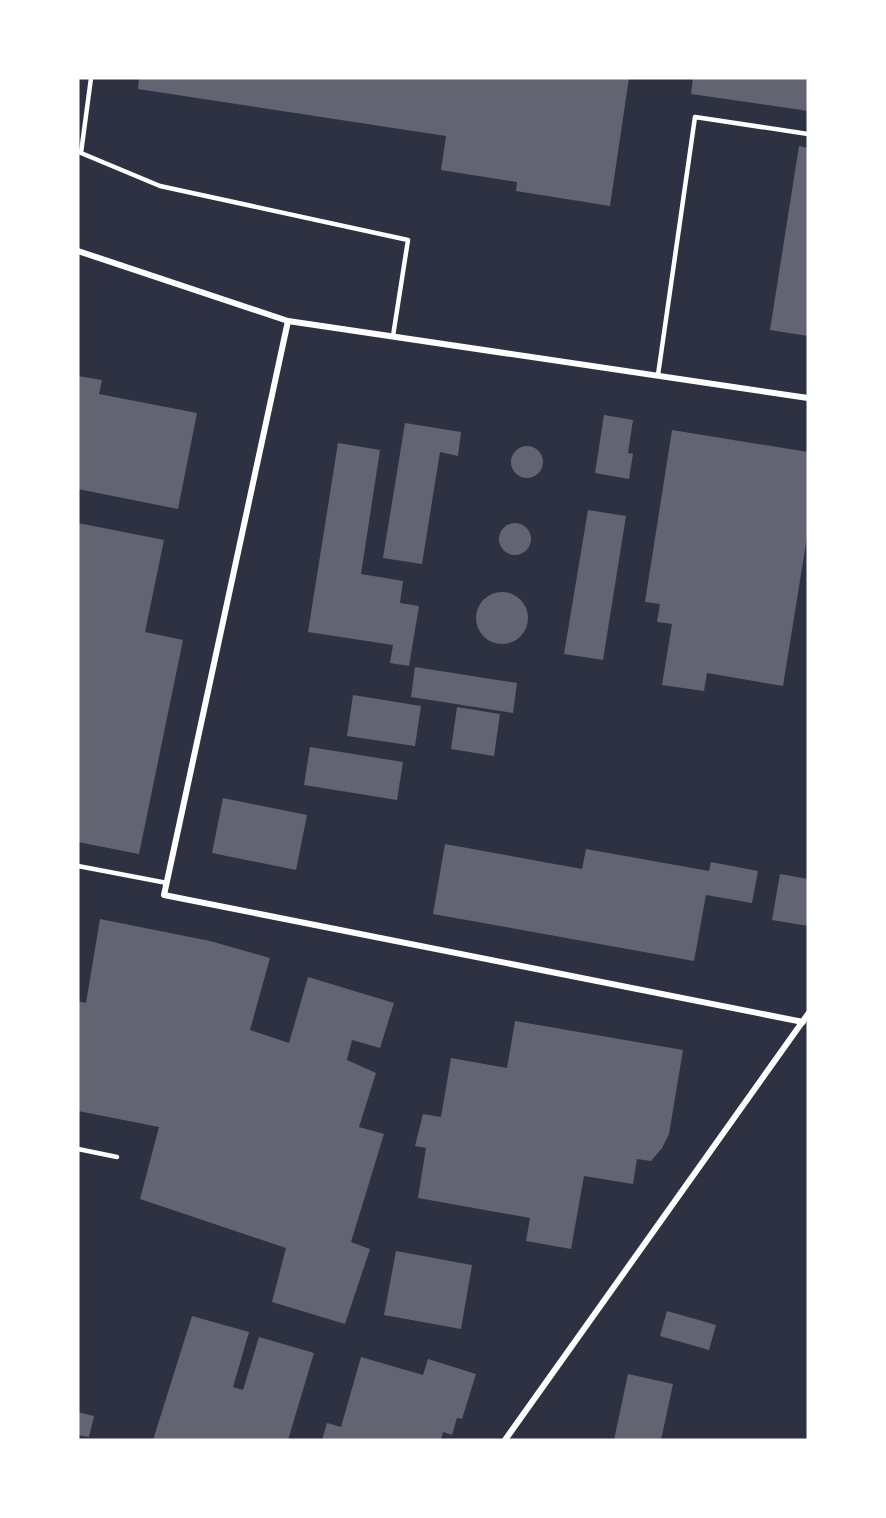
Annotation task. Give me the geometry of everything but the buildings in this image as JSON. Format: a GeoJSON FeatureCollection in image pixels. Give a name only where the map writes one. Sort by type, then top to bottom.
{"type":"FeatureCollection","features":[{"type":"Feature","properties":{"kind":"street"},"geometry":{"type":"LineString","coordinates":[[78,251],[288,321],[808,398]]}},
{"type":"Feature","properties":{"kind":"street"},"geometry":{"type":"LineString","coordinates":[[288,321],[164,895],[803,1022]]}},
{"type":"Feature","properties":{"kind":"street"},"geometry":{"type":"LineString","coordinates":[[505,1440],[808,1014]]}},
{"type":"Feature","properties":{"kind":"lane"},"geometry":{"type":"LineString","coordinates":[[91,78],[81,153],[160,186],[408,240],[393,336]]}},
{"type":"Feature","properties":{"kind":"lane"},"geometry":{"type":"LineString","coordinates":[[658,375],[695,117],[808,134]]}},
{"type":"Feature","properties":{"kind":"lane"},"geometry":{"type":"LineString","coordinates":[[78,866],[167,883]]}},
{"type":"Feature","properties":{"kind":"lane"},"geometry":{"type":"LineString","coordinates":[[78,1149],[117,1157]]}}]}
